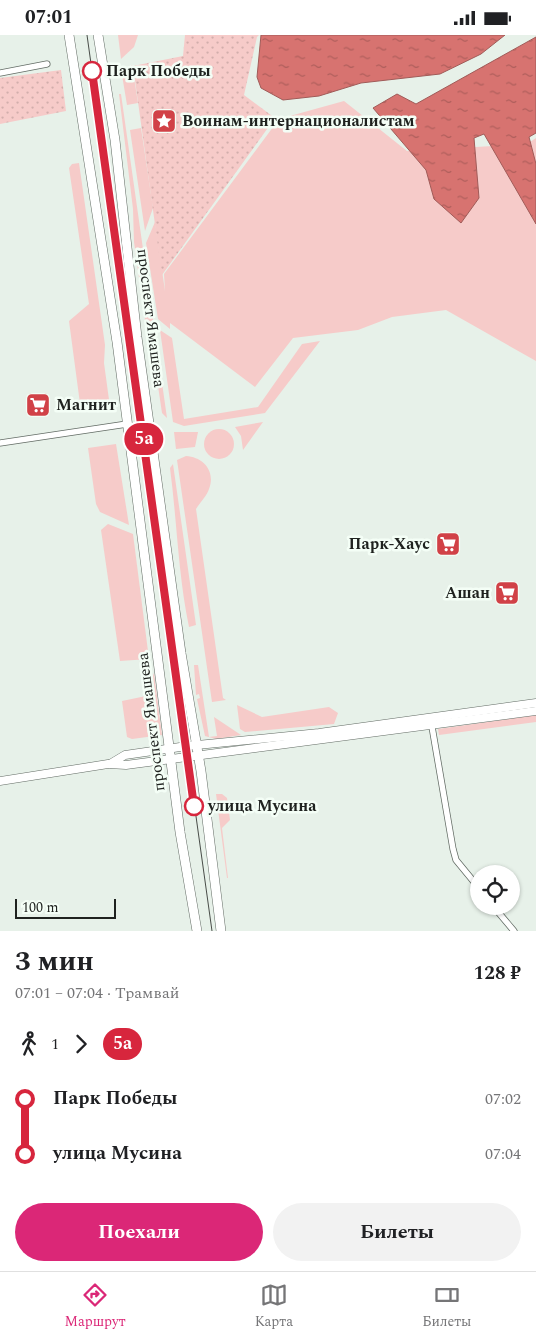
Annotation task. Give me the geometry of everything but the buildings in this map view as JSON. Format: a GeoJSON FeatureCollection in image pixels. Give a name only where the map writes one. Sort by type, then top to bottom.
{"type":"FeatureCollection","features":[{"type":"Feature","properties":{"kind":"main road","name":"проспект Ямашева"},"geometry":{"type":"LineString","coordinates":[[69,35],[127,424],[180,833],[197,931]]}},
{"type":"Feature","properties":{"kind":"main road","name":"проспект Ямашева"},"geometry":{"type":"LineString","coordinates":[[98,35],[115,140],[137,337],[197,750],[221,931]]}},
{"type":"Feature","properties":{"kind":"street"},"geometry":{"type":"LineString","coordinates":[[0,73],[47,63]]}},
{"type":"Feature","properties":{"kind":"street"},"geometry":{"type":"LineString","coordinates":[[0,443],[127,424]]}},
{"type":"Feature","properties":{"kind":"street"},"geometry":{"type":"LineString","coordinates":[[431,721],[536,703]]}},
{"type":"Feature","properties":{"kind":"street"},"geometry":{"type":"LineString","coordinates":[[108,764],[123,756],[170,749],[197,750],[431,721],[536,711]]}},
{"type":"Feature","properties":{"kind":"street"},"geometry":{"type":"LineString","coordinates":[[431,721],[452,849],[456,860],[470,878]]}},
{"type":"Feature","properties":{"kind":"street"},"geometry":{"type":"LineString","coordinates":[[0,781],[108,764],[126,765],[171,758],[197,750]]}},
{"type":"Feature","properties":{"kind":"street"},"geometry":{"type":"LineString","coordinates":[[501,915],[514,931]]}},
{"type":"Feature","properties":{"kind":"shaded area"},"geometry":{"type":"Polygon","coordinates":[[[118,35],[138,35],[134,47],[121,59],[118,35]]]}},
{"type":"Feature","properties":{"kind":"shaded area","name":"Парк Победы"},"geometry":{"type":"Polygon","coordinates":[[[185,35],[259,35],[244,95],[275,118],[162,275],[133,66],[183,56],[185,35]]]}},
{"type":"Feature","properties":{"kind":"shaded area"},"geometry":{"type":"Polygon","coordinates":[[[132,65],[138,103],[127,105],[122,75],[132,65]]]}},
{"type":"Feature","properties":{"kind":"shaded area"},"geometry":{"type":"Polygon","coordinates":[[[61,70],[66,111],[0,124],[0,78],[61,70]]]}},
{"type":"Feature","properties":{"kind":"shaded area"},"geometry":{"type":"Polygon","coordinates":[[[119,94],[121,94],[167,418],[162,413],[154,359],[147,334],[134,242],[133,209],[119,94]]]}},
{"type":"Feature","properties":{"kind":"shaded area"},"geometry":{"type":"Polygon","coordinates":[[[344,101],[407,151],[527,144],[536,138],[536,361],[446,310],[392,317],[358,330],[293,338],[255,387],[170,323],[170,329],[158,319],[146,243],[155,222],[165,291],[164,274],[279,119],[344,101]]]}},
{"type":"Feature","properties":{"kind":"shaded area"},"geometry":{"type":"Polygon","coordinates":[[[141,128],[153,208],[145,231],[130,130],[141,128]]]}},
{"type":"Feature","properties":{"kind":"shaded area"},"geometry":{"type":"Polygon","coordinates":[[[79,163],[105,345],[104,363],[110,407],[81,411],[69,321],[89,304],[69,168],[72,164],[79,163]]]}},
{"type":"Feature","properties":{"kind":"shaded area"},"geometry":{"type":"Polygon","coordinates":[[[160,330],[172,338],[184,419],[258,407],[302,344],[320,341],[265,413],[184,426],[173,422],[160,330]]]}},
{"type":"Feature","properties":{"kind":"shaded area"},"geometry":{"type":"Polygon","coordinates":[[[263,422],[243,450],[241,436],[235,427],[263,422]]]}},
{"type":"Feature","properties":{"kind":"shaded area"},"geometry":{"type":"Polygon","coordinates":[[[219,429],[230,433],[234,444],[230,455],[219,459],[208,455],[204,444],[208,433],[219,429]]]}},
{"type":"Feature","properties":{"kind":"shaded area"},"geometry":{"type":"Polygon","coordinates":[[[174,432],[198,432],[195,447],[176,449],[174,432]]]}},
{"type":"Feature","properties":{"kind":"shaded area"},"geometry":{"type":"Polygon","coordinates":[[[116,444],[129,525],[100,512],[96,504],[88,448],[116,444]]]}},
{"type":"Feature","properties":{"kind":"shaded area"},"geometry":{"type":"Polygon","coordinates":[[[186,456],[203,462],[211,476],[208,492],[196,509],[223,698],[226,700],[212,702],[177,460],[186,456]]]}},
{"type":"Feature","properties":{"kind":"shaded area"},"geometry":{"type":"Polygon","coordinates":[[[173,464],[196,625],[189,627],[180,567],[170,468],[173,464]]]}},
{"type":"Feature","properties":{"kind":"shaded area"},"geometry":{"type":"Polygon","coordinates":[[[108,524],[133,534],[149,659],[120,661],[101,530],[108,524]]]}},
{"type":"Feature","properties":{"kind":"shaded area"},"geometry":{"type":"Polygon","coordinates":[[[194,665],[198,665],[209,737],[217,736],[214,717],[241,735],[216,739],[205,736],[197,699],[200,698],[199,694],[196,695],[194,665]]]}},
{"type":"Feature","properties":{"kind":"shaded area"},"geometry":{"type":"Polygon","coordinates":[[[154,673],[162,735],[132,739],[127,737],[122,701],[146,696],[154,673]]]}},
{"type":"Feature","properties":{"kind":"shaded area"},"geometry":{"type":"Polygon","coordinates":[[[237,705],[262,717],[329,707],[338,713],[334,724],[245,732],[240,729],[237,705]]]}},
{"type":"Feature","properties":{"kind":"shaded area"},"geometry":{"type":"Polygon","coordinates":[[[536,715],[536,722],[439,735],[438,729],[536,715]]]}},
{"type":"Feature","properties":{"kind":"shaded area"},"geometry":{"type":"Polygon","coordinates":[[[216,794],[222,794],[227,798],[230,820],[222,828],[228,878],[227,878],[216,794]]]}},
{"type":"Feature","properties":{"kind":"water"},"geometry":{"type":"Polygon","coordinates":[[[261,35],[505,35],[481,54],[440,74],[361,83],[319,96],[283,100],[261,88],[257,77],[261,35]]]}},
{"type":"Feature","properties":{"kind":"water"},"geometry":{"type":"Polygon","coordinates":[[[536,37],[536,133],[529,137],[536,164],[536,224],[484,134],[474,138],[479,198],[461,223],[434,199],[426,170],[373,108],[397,94],[416,104],[536,37]]]}},
{"type":"Feature","properties":{"kind":"tram line"},"geometry":{"type":"LineString","coordinates":[[87,35],[212,931]]}},
{"type":"Feature","properties":{"kind":"tram line","name":"5а"},"geometry":{"type":"LineString","coordinates":[[92,71],[194,806]]}},
{"type":"Feature","properties":{"kind":"place","name":"Парк Победы"},"geometry":{"type":"Point","coordinates":[92,71]}},
{"type":"Feature","properties":{"kind":"place","name":"Воинам-интернационалистам"},"geometry":{"type":"Point","coordinates":[164,121]}},
{"type":"Feature","properties":{"kind":"place","name":"Магнит"},"geometry":{"type":"Point","coordinates":[38,405]}},
{"type":"Feature","properties":{"kind":"place","name":"Парк-Хаус"},"geometry":{"type":"Point","coordinates":[448,544]}},
{"type":"Feature","properties":{"kind":"place","name":"Ашан"},"geometry":{"type":"Point","coordinates":[507,593]}},
{"type":"Feature","properties":{"kind":"place","name":"улица Мусина"},"geometry":{"type":"Point","coordinates":[194,806]}}]}
